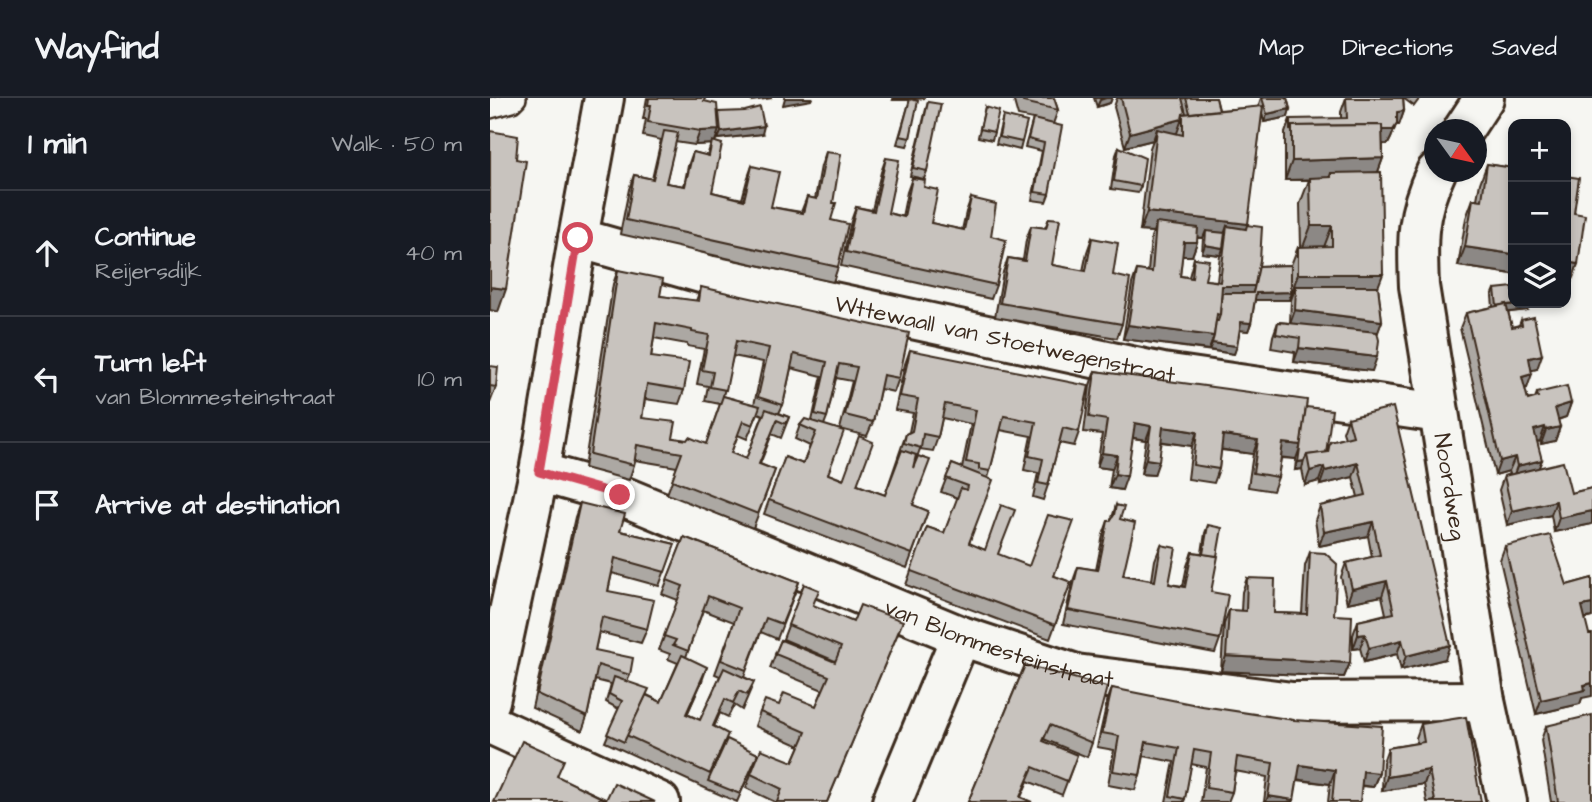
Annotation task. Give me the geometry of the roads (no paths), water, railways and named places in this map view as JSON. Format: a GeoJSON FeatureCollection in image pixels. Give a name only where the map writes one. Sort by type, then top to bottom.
{"type":"FeatureCollection","features":[{"type":"Feature","properties":{"kind":"street"},"geometry":{"type":"LineString","coordinates":[[490,701],[539,472],[604,98]]}},
{"type":"Feature","properties":{"kind":"street"},"geometry":{"type":"LineString","coordinates":[[1470,119],[1484,98]]}},
{"type":"Feature","properties":{"kind":"street","name":"Noordweg"},"geometry":{"type":"LineString","coordinates":[[1432,182],[1423,203],[1417,235],[1419,286],[1485,701],[1507,802]]}},
{"type":"Feature","properties":{"kind":"street","name":"Wttewaall van Stoetwegenstraat"},"geometry":{"type":"LineString","coordinates":[[578,238],[708,275],[1163,373],[1439,413]]}},
{"type":"Feature","properties":{"kind":"street","name":"van Blommesteinstraat"},"geometry":{"type":"LineString","coordinates":[[539,472],[620,495],[961,636],[1076,674],[1292,702],[1485,701]]}},
{"type":"Feature","properties":{"kind":"street"},"geometry":{"type":"LineString","coordinates":[[892,802],[961,636]]}},
{"type":"Feature","properties":{"kind":"street"},"geometry":{"type":"LineString","coordinates":[[490,724],[660,802]]}},
{"type":"Feature","properties":{"kind":"lane"},"geometry":{"type":"LineString","coordinates":[[490,108],[512,102],[516,98]]}}]}
